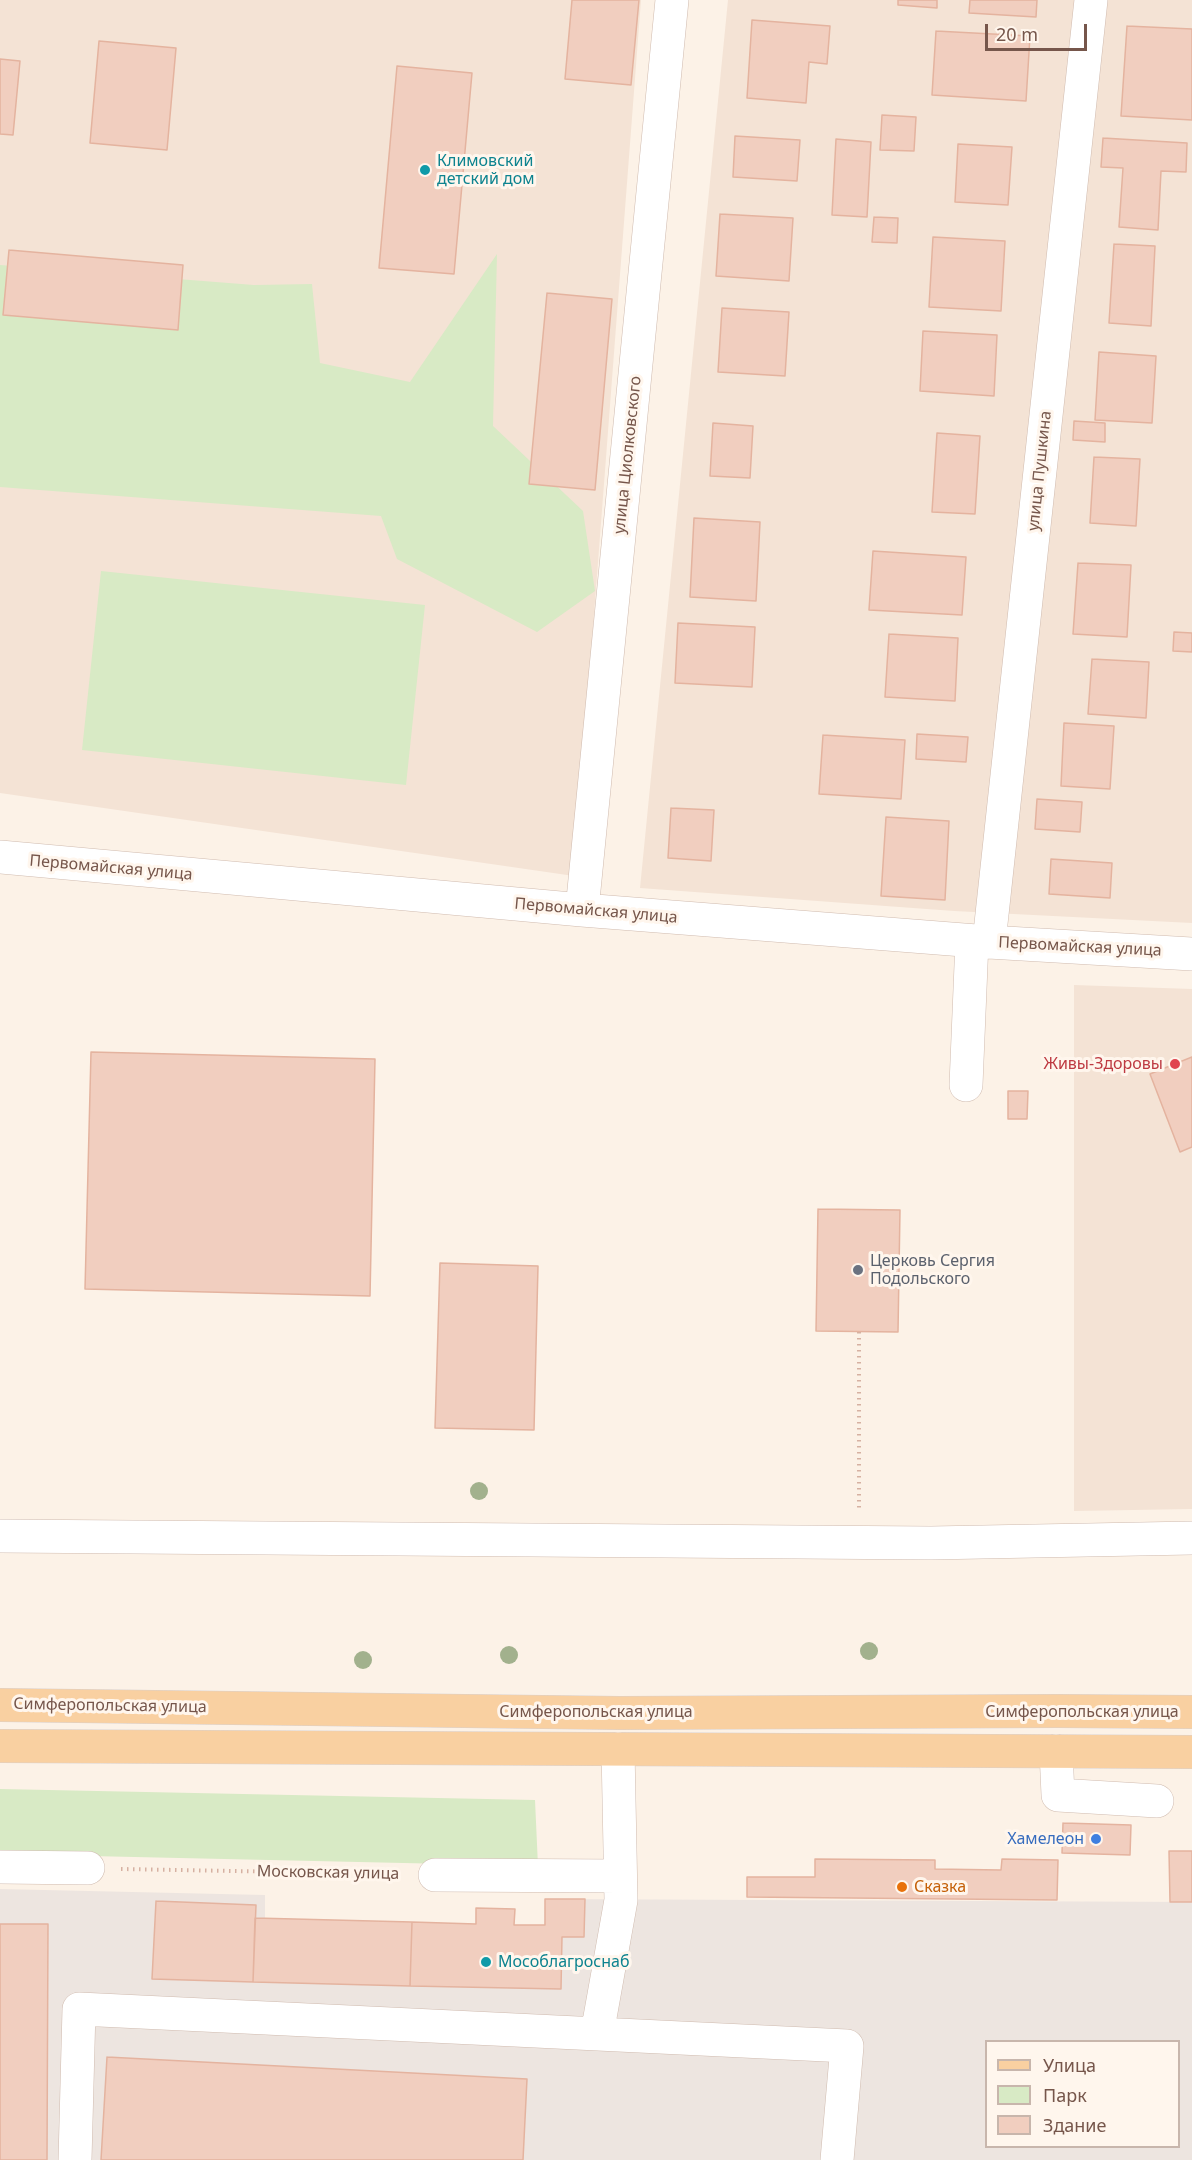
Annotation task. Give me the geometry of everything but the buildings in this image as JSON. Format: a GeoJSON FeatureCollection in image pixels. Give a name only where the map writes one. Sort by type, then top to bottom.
{"type":"FeatureCollection","features":[{"type":"Feature","properties":{"kind":"main road","name":"Симферопольская улица"},"geometry":{"type":"LineString","coordinates":[[0,1705],[620,1713],[1192,1712]]}},
{"type":"Feature","properties":{"kind":"main road"},"geometry":{"type":"LineString","coordinates":[[0,1746],[1192,1752]]}},
{"type":"Feature","properties":{"kind":"street","name":"улица Циолковского"},"geometry":{"type":"LineString","coordinates":[[582,910],[672,0]]}},
{"type":"Feature","properties":{"kind":"street","name":"улица Пушкина"},"geometry":{"type":"LineString","coordinates":[[966,1085],[1091,0]]}},
{"type":"Feature","properties":{"kind":"street","name":"Первомайская улица"},"geometry":{"type":"LineString","coordinates":[[0,857],[582,910],[981,941],[1188,961]]}},
{"type":"Feature","properties":{"kind":"street"},"geometry":{"type":"LineString","coordinates":[[0,1536],[931,1543],[1192,1538]]}},
{"type":"Feature","properties":{"kind":"street"},"geometry":{"type":"LineString","coordinates":[[597,2034],[621,1900],[618,1749]]}},
{"type":"Feature","properties":{"kind":"street"},"geometry":{"type":"LineString","coordinates":[[1056,1751],[1058,1795],[1157,1801]]}},
{"type":"Feature","properties":{"kind":"street"},"geometry":{"type":"LineString","coordinates":[[0,1867],[88,1868]]}},
{"type":"Feature","properties":{"kind":"street"},"geometry":{"type":"LineString","coordinates":[[435,1875],[619,1876]]}},
{"type":"Feature","properties":{"kind":"street"},"geometry":{"type":"LineString","coordinates":[[75,2160],[79,2009],[847,2046],[837,2160]]}},
{"type":"Feature","properties":{"kind":"path"},"geometry":{"type":"LineString","coordinates":[[859,1332],[860,1542]]}},
{"type":"Feature","properties":{"kind":"path","name":"Московская улица"},"geometry":{"type":"LineString","coordinates":[[88,1868],[435,1875]]}},
{"type":"Feature","properties":{"kind":"shaded area"},"geometry":{"type":"Polygon","coordinates":[[[0,0],[641,0],[574,876],[0,793],[0,0]]]}},
{"type":"Feature","properties":{"kind":"shaded area"},"geometry":{"type":"Polygon","coordinates":[[[728,0],[1192,0],[1192,923],[954,911],[640,888],[728,0]]]}},
{"type":"Feature","properties":{"kind":"shaded area"},"geometry":{"type":"Polygon","coordinates":[[[1074,985],[1192,989],[1192,1509],[1074,1511],[1074,985]]]}},
{"type":"Feature","properties":{"kind":"shaded area"},"geometry":{"type":"Polygon","coordinates":[[[0,1889],[265,1895],[265,1918],[475,1924],[476,1908],[515,1909],[514,1925],[544,1925],[545,1899],[1192,1902],[1192,2160],[0,2160],[0,1889]]]}},
{"type":"Feature","properties":{"kind":"green space"},"geometry":{"type":"Polygon","coordinates":[[[497,254],[493,426],[583,511],[595,591],[537,632],[397,559],[381,516],[0,487],[0,265],[254,285],[312,284],[320,363],[410,382],[497,254]]]}},
{"type":"Feature","properties":{"kind":"green space"},"geometry":{"type":"Polygon","coordinates":[[[101,571],[425,605],[406,785],[82,750],[101,571]]]}},
{"type":"Feature","properties":{"kind":"green space"},"geometry":{"type":"Polygon","coordinates":[[[0,1789],[535,1800],[538,1866],[0,1854],[0,1789]]]}},
{"type":"Feature","properties":{"kind":"place","name":"Климовский детский дом"},"geometry":{"type":"Point","coordinates":[425,170]}},
{"type":"Feature","properties":{"kind":"place","name":"Живы-Здоровы"},"geometry":{"type":"Point","coordinates":[1175,1064]}},
{"type":"Feature","properties":{"kind":"place","name":"Церковь Сергия Подольского"},"geometry":{"type":"Point","coordinates":[858,1270]}},
{"type":"Feature","properties":{"kind":"place","name":"Хамелеон"},"geometry":{"type":"Point","coordinates":[1096,1839]}},
{"type":"Feature","properties":{"kind":"place","name":"Сказка"},"geometry":{"type":"Point","coordinates":[902,1887]}},
{"type":"Feature","properties":{"kind":"place","name":"Мособлагроснаб"},"geometry":{"type":"Point","coordinates":[486,1962]}}]}
